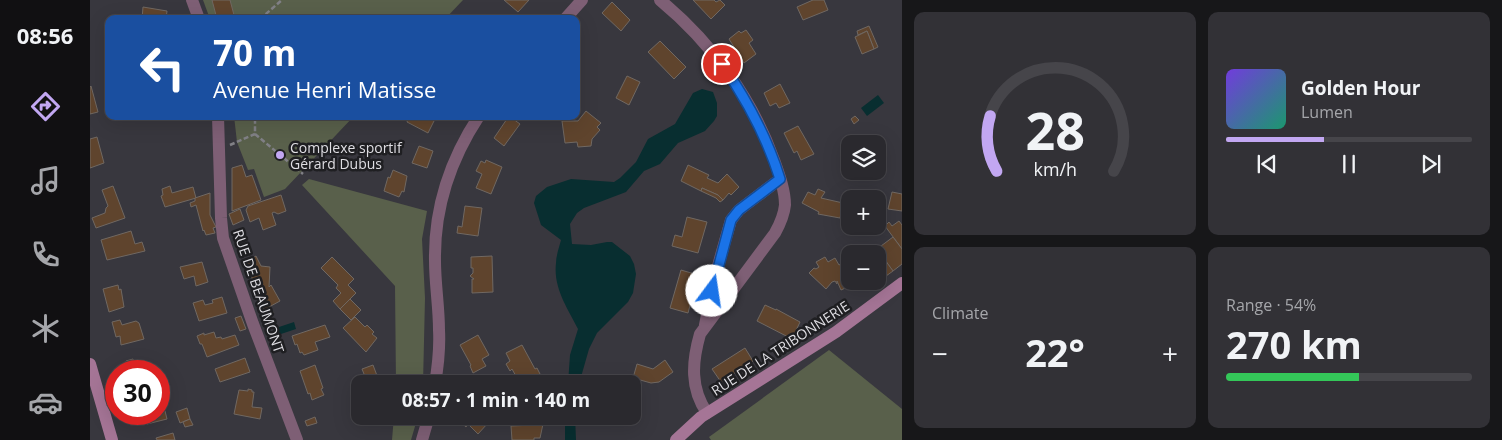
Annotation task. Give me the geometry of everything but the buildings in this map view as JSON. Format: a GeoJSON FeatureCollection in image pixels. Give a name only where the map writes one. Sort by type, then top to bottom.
{"type":"FeatureCollection","features":[{"type":"Feature","properties":{"kind":"street"},"geometry":{"type":"LineString","coordinates":[[192,0],[198,15]]}},
{"type":"Feature","properties":{"kind":"street"},"geometry":{"type":"LineString","coordinates":[[569,15],[582,0]]}},
{"type":"Feature","properties":{"kind":"street"},"geometry":{"type":"LineString","coordinates":[[660,0],[690,27],[730,75],[759,125],[772,154],[785,204],[780,225],[700,334],[695,350],[694,368],[699,400],[708,413]]}},
{"type":"Feature","properties":{"kind":"street","name":"RUE DE BEAUMONT"},"geometry":{"type":"LineString","coordinates":[[218,120],[220,210],[224,238],[253,324],[297,440]]}},
{"type":"Feature","properties":{"kind":"street"},"geometry":{"type":"LineString","coordinates":[[436,375],[439,330],[435,253],[439,206],[452,166],[477,120]]}},
{"type":"Feature","properties":{"kind":"street"},"geometry":{"type":"LineString","coordinates":[[704,328],[714,280],[731,220],[739,210],[780,179]]}},
{"type":"Feature","properties":{"kind":"street","name":"RUE DE LA TRIBONNERIE"},"geometry":{"type":"LineString","coordinates":[[676,440],[708,413],[836,332],[902,283]]}},
{"type":"Feature","properties":{"kind":"street"},"geometry":{"type":"LineString","coordinates":[[90,364],[112,440]]}},
{"type":"Feature","properties":{"kind":"street"},"geometry":{"type":"LineString","coordinates":[[422,440],[426,425]]}},
{"type":"Feature","properties":{"kind":"path"},"geometry":{"type":"LineString","coordinates":[[265,15],[282,0]]}},
{"type":"Feature","properties":{"kind":"path"},"geometry":{"type":"LineString","coordinates":[[255,120],[255,134]]}},
{"type":"Feature","properties":{"kind":"path"},"geometry":{"type":"LineString","coordinates":[[220,150],[255,134]]}},
{"type":"Feature","properties":{"kind":"path"},"geometry":{"type":"LineString","coordinates":[[255,134],[303,174]]}},
{"type":"Feature","properties":{"kind":"shaded area"},"geometry":{"type":"Polygon","coordinates":[[[203,0],[463,0],[449,15],[209,15],[203,0]]]}},
{"type":"Feature","properties":{"kind":"shaded area"},"geometry":{"type":"Polygon","coordinates":[[[702,89],[713,92],[717,103],[717,116],[705,131],[678,143],[660,164],[644,171],[626,192],[584,208],[577,213],[570,224],[572,244],[591,245],[612,242],[630,256],[636,274],[633,293],[628,302],[597,333],[589,349],[582,375],[569,375],[570,355],[578,329],[562,298],[557,281],[556,260],[561,240],[541,225],[534,203],[536,196],[547,187],[571,179],[614,182],[636,162],[648,139],[675,124],[693,93],[702,89]]]}},
{"type":"Feature","properties":{"kind":"shaded area"},"geometry":{"type":"Polygon","coordinates":[[[878,95],[884,103],[867,116],[861,108],[878,95]]]}},
{"type":"Feature","properties":{"kind":"shaded area","name":"Complexe sportif Gérard Dubus"},"geometry":{"type":"Polygon","coordinates":[[[234,120],[350,120],[285,189],[264,197],[254,169],[248,170],[237,142],[234,120]]]}},
{"type":"Feature","properties":{"kind":"shaded area"},"geometry":{"type":"Polygon","coordinates":[[[309,179],[427,211],[422,239],[425,298],[423,375],[396,375],[395,286],[302,185],[309,179]]]}},
{"type":"Feature","properties":{"kind":"shaded area"},"geometry":{"type":"Polygon","coordinates":[[[294,322],[296,329],[278,335],[276,328],[294,322]]]}},
{"type":"Feature","properties":{"kind":"shaded area"},"geometry":{"type":"Polygon","coordinates":[[[829,350],[902,409],[902,440],[711,440],[709,437],[829,350]]]}},
{"type":"Feature","properties":{"kind":"shaded area"},"geometry":{"type":"Polygon","coordinates":[[[393,425],[415,425],[411,440],[392,440],[393,425]]]}},
{"type":"Feature","properties":{"kind":"shaded area"},"geometry":{"type":"Polygon","coordinates":[[[565,425],[575,425],[576,440],[565,440],[565,425]]]}},
{"type":"Feature","properties":{"kind":"place","name":"Complexe sportif Gérard Dubus"},"geometry":{"type":"Point","coordinates":[280,155]}},
{"type":"Feature","properties":{"kind":"route"},"geometry":{"type":"LineString","coordinates":[[712,291],[731,220],[739,210],[780,179],[772,154],[757,120],[722,64]]}}]}
